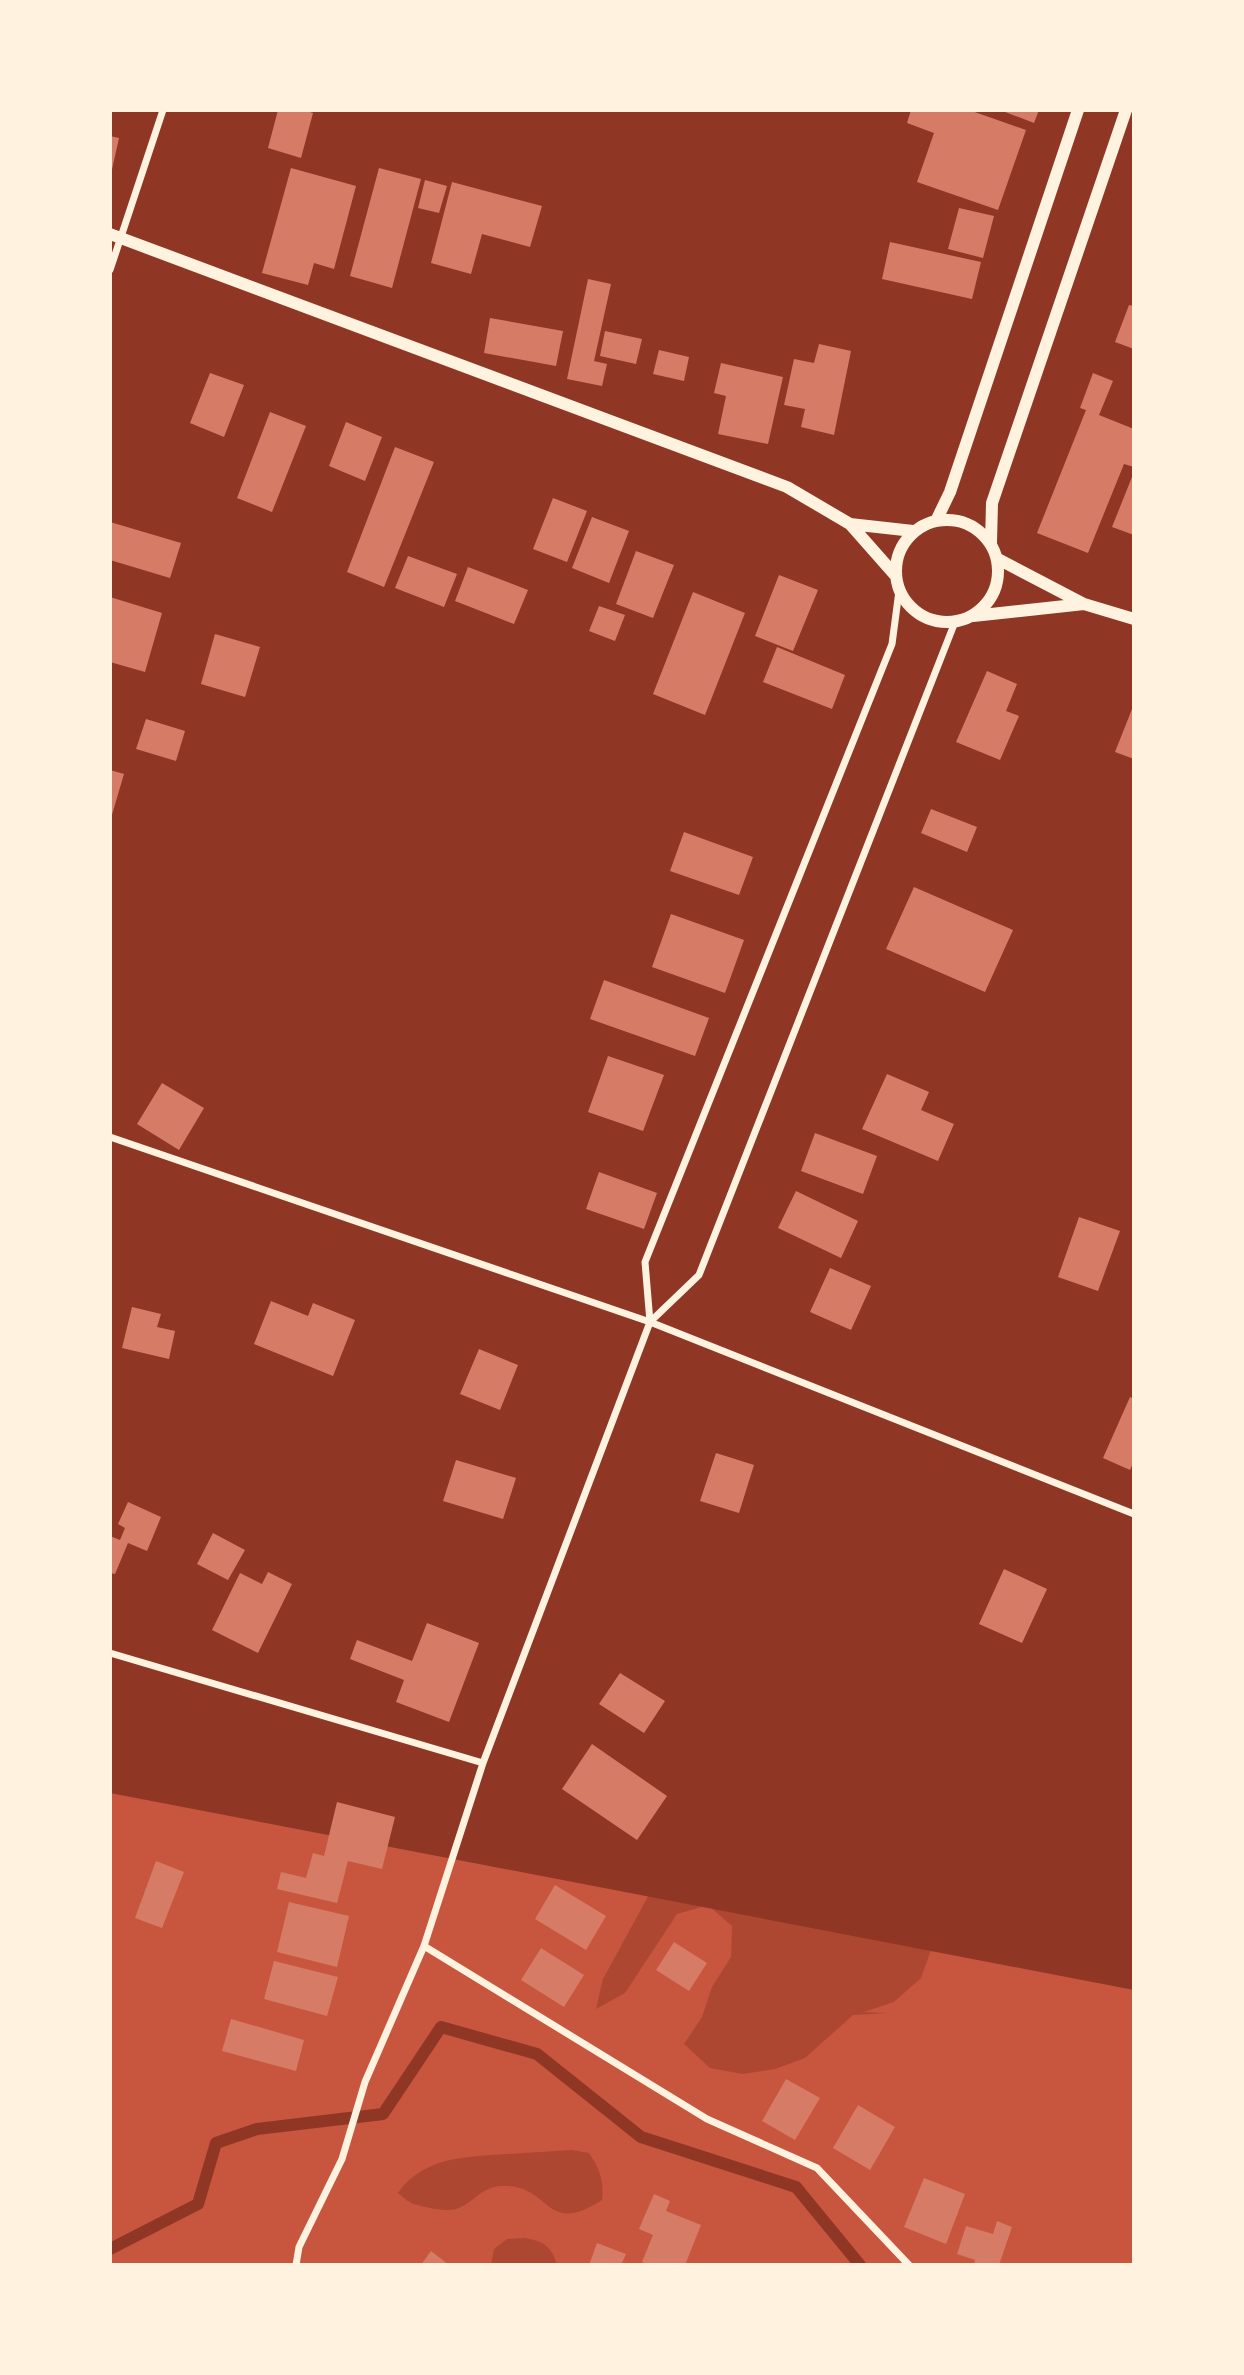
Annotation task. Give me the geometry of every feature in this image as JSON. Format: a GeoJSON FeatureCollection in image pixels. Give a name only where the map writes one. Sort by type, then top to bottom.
{"type":"FeatureCollection","features":[{"type":"Feature","properties":{"kind":"street"},"geometry":{"type":"LineString","coordinates":[[110,270],[115,236],[163,110]]}},
{"type":"Feature","properties":{"kind":"street"},"geometry":{"type":"LineString","coordinates":[[936,521],[950,492],[1078,110]]}},
{"type":"Feature","properties":{"kind":"street"},"geometry":{"type":"LineString","coordinates":[[990,543],[992,503],[1126,110]]}},
{"type":"Feature","properties":{"kind":"street"},"geometry":{"type":"LineString","coordinates":[[115,236],[787,487],[850,524],[895,575]]}},
{"type":"Feature","properties":{"kind":"street"},"geometry":{"type":"LineString","coordinates":[[971,617],[985,607],[995,592],[998,559],[990,543],[979,531],[964,523],[947,519],[913,531],[902,544],[895,575],[899,591],[908,606],[922,616],[938,622],[955,622],[971,617],[1084,604]]}},
{"type":"Feature","properties":{"kind":"street"},"geometry":{"type":"LineString","coordinates":[[850,524],[913,531]]}},
{"type":"Feature","properties":{"kind":"street"},"geometry":{"type":"LineString","coordinates":[[998,559],[1084,604],[1134,619]]}},
{"type":"Feature","properties":{"kind":"street"},"geometry":{"type":"LineString","coordinates":[[650,1322],[645,1262],[892,644],[899,591]]}},
{"type":"Feature","properties":{"kind":"street"},"geometry":{"type":"LineString","coordinates":[[296,2265],[299,2247],[342,2159],[365,2082],[424,1946],[483,1763],[650,1322],[699,1275],[955,622]]}},
{"type":"Feature","properties":{"kind":"street"},"geometry":{"type":"LineString","coordinates":[[110,1137],[650,1322],[1134,1514]]}},
{"type":"Feature","properties":{"kind":"street"},"geometry":{"type":"LineString","coordinates":[[110,1653],[483,1763]]}},
{"type":"Feature","properties":{"kind":"street"},"geometry":{"type":"LineString","coordinates":[[424,1946],[707,2119],[817,2168],[909,2265]]}},
{"type":"Feature","properties":{"kind":"shaded area"},"geometry":{"type":"Polygon","coordinates":[[[110,110],[1134,110],[1134,1990],[110,1793],[110,110]]]}},
{"type":"Feature","properties":{"kind":"shaded area"},"geometry":{"type":"Polygon","coordinates":[[[681,1836],[932,1947],[921,1978],[894,2002],[864,2012],[887,2013],[853,2015],[805,2058],[775,2069],[742,2074],[710,2068],[684,2044],[702,2017],[712,1987],[731,1957],[732,1926],[708,1905],[677,1914],[625,1993],[596,2009],[603,1979],[681,1836]]]}},
{"type":"Feature","properties":{"kind":"shaded area"},"geometry":{"type":"Polygon","coordinates":[[[572,2150],[589,2153],[602,2181],[602,2200],[583,2210],[568,2213],[558,2211],[518,2187],[494,2187],[459,2208],[448,2210],[411,2203],[398,2193],[420,2172],[447,2161],[476,2156],[572,2150]]]}},
{"type":"Feature","properties":{"kind":"shaded area"},"geometry":{"type":"Polygon","coordinates":[[[524,2238],[546,2246],[557,2265],[491,2265],[494,2249],[507,2239],[524,2238]]]}},
{"type":"Feature","properties":{"kind":"building"},"geometry":{"type":"Polygon","coordinates":[[[278,110],[304,110],[313,113],[301,158],[268,148],[278,110]]]}},
{"type":"Feature","properties":{"kind":"building"},"geometry":{"type":"Polygon","coordinates":[[[911,110],[969,110],[1026,130],[998,210],[917,182],[934,133],[907,123],[911,110]]]}},
{"type":"Feature","properties":{"kind":"building"},"geometry":{"type":"Polygon","coordinates":[[[1000,110],[1039,110],[1034,123],[1000,110]]]}},
{"type":"Feature","properties":{"kind":"building"},"geometry":{"type":"Polygon","coordinates":[[[110,136],[119,138],[111,174],[110,174],[110,136]]]}},
{"type":"Feature","properties":{"kind":"building"},"geometry":{"type":"Polygon","coordinates":[[[291,168],[356,186],[334,269],[314,263],[308,285],[262,273],[291,168]]]}},
{"type":"Feature","properties":{"kind":"building"},"geometry":{"type":"Polygon","coordinates":[[[379,168],[421,179],[392,288],[350,276],[379,168]]]}},
{"type":"Feature","properties":{"kind":"building"},"geometry":{"type":"Polygon","coordinates":[[[425,180],[447,186],[439,213],[418,208],[425,180]]]}},
{"type":"Feature","properties":{"kind":"building"},"geometry":{"type":"Polygon","coordinates":[[[452,182],[542,206],[530,247],[482,234],[471,274],[431,263],[452,182]]]}},
{"type":"Feature","properties":{"kind":"building"},"geometry":{"type":"Polygon","coordinates":[[[959,208],[994,216],[983,258],[948,249],[959,208]]]}},
{"type":"Feature","properties":{"kind":"building"},"geometry":{"type":"Polygon","coordinates":[[[890,242],[981,262],[972,299],[882,279],[890,242]]]}},
{"type":"Feature","properties":{"kind":"building"},"geometry":{"type":"Polygon","coordinates":[[[588,279],[611,284],[594,361],[607,364],[602,386],[567,379],[588,279]]]}},
{"type":"Feature","properties":{"kind":"building"},"geometry":{"type":"Polygon","coordinates":[[[1129,305],[1134,306],[1134,349],[1115,342],[1129,305]]]}},
{"type":"Feature","properties":{"kind":"building"},"geometry":{"type":"Polygon","coordinates":[[[490,318],[563,331],[556,366],[484,353],[490,318]]]}},
{"type":"Feature","properties":{"kind":"building"},"geometry":{"type":"Polygon","coordinates":[[[605,331],[642,339],[636,364],[600,356],[605,331]]]}},
{"type":"Feature","properties":{"kind":"building"},"geometry":{"type":"Polygon","coordinates":[[[819,344],[851,351],[834,435],[801,427],[805,409],[784,405],[794,359],[814,363],[819,344]]]}},
{"type":"Feature","properties":{"kind":"building"},"geometry":{"type":"Polygon","coordinates":[[[659,350],[689,357],[684,381],[653,374],[659,350]]]}},
{"type":"Feature","properties":{"kind":"building"},"geometry":{"type":"Polygon","coordinates":[[[721,363],[783,377],[768,444],[718,434],[726,396],[714,393],[721,363]]]}},
{"type":"Feature","properties":{"kind":"building"},"geometry":{"type":"Polygon","coordinates":[[[210,373],[244,385],[224,437],[190,423],[210,373]]]}},
{"type":"Feature","properties":{"kind":"building"},"geometry":{"type":"Polygon","coordinates":[[[1093,373],[1113,381],[1099,415],[1134,429],[1134,467],[1124,464],[1088,553],[1037,533],[1086,410],[1080,408],[1093,373]]]}},
{"type":"Feature","properties":{"kind":"building"},"geometry":{"type":"Polygon","coordinates":[[[270,412],[306,426],[272,512],[237,498],[270,412]]]}},
{"type":"Feature","properties":{"kind":"building"},"geometry":{"type":"Polygon","coordinates":[[[346,422],[382,437],[365,481],[329,466],[346,422]]]}},
{"type":"Feature","properties":{"kind":"building"},"geometry":{"type":"Polygon","coordinates":[[[395,447],[434,462],[384,587],[347,572],[395,447]]]}},
{"type":"Feature","properties":{"kind":"building"},"geometry":{"type":"Polygon","coordinates":[[[1134,472],[1134,535],[1112,527],[1134,472]]]}},
{"type":"Feature","properties":{"kind":"building"},"geometry":{"type":"Polygon","coordinates":[[[553,498],[587,511],[567,562],[533,549],[553,498]]]}},
{"type":"Feature","properties":{"kind":"building"},"geometry":{"type":"Polygon","coordinates":[[[592,517],[629,531],[609,583],[572,568],[592,517]]]}},
{"type":"Feature","properties":{"kind":"building"},"geometry":{"type":"Polygon","coordinates":[[[110,522],[181,543],[170,578],[110,560],[110,522]]]}},
{"type":"Feature","properties":{"kind":"building"},"geometry":{"type":"Polygon","coordinates":[[[636,551],[674,565],[653,618],[616,604],[636,551]]]}},
{"type":"Feature","properties":{"kind":"building"},"geometry":{"type":"Polygon","coordinates":[[[408,556],[457,574],[444,607],[395,588],[408,556]]]}},
{"type":"Feature","properties":{"kind":"building"},"geometry":{"type":"Polygon","coordinates":[[[468,567],[528,590],[514,624],[455,601],[468,567]]]}},
{"type":"Feature","properties":{"kind":"building"},"geometry":{"type":"Polygon","coordinates":[[[779,575],[818,590],[793,651],[755,636],[779,575]]]}},
{"type":"Feature","properties":{"kind":"building"},"geometry":{"type":"Polygon","coordinates":[[[693,592],[745,613],[705,715],[653,694],[693,592]]]}},
{"type":"Feature","properties":{"kind":"building"},"geometry":{"type":"Polygon","coordinates":[[[110,597],[162,613],[145,672],[110,662],[110,597]]]}},
{"type":"Feature","properties":{"kind":"building"},"geometry":{"type":"Polygon","coordinates":[[[599,606],[625,615],[615,641],[589,631],[599,606]]]}},
{"type":"Feature","properties":{"kind":"building"},"geometry":{"type":"Polygon","coordinates":[[[215,634],[260,647],[245,697],[201,684],[215,634]]]}},
{"type":"Feature","properties":{"kind":"building"},"geometry":{"type":"Polygon","coordinates":[[[777,647],[845,675],[832,709],[763,682],[777,647]]]}},
{"type":"Feature","properties":{"kind":"building"},"geometry":{"type":"Polygon","coordinates":[[[987,671],[1017,684],[1006,711],[1019,716],[1000,760],[956,742],[987,671]]]}},
{"type":"Feature","properties":{"kind":"building"},"geometry":{"type":"Polygon","coordinates":[[[1134,704],[1134,759],[1115,752],[1134,704]]]}},
{"type":"Feature","properties":{"kind":"building"},"geometry":{"type":"Polygon","coordinates":[[[146,719],[185,731],[176,761],[136,749],[146,719]]]}},
{"type":"Feature","properties":{"kind":"building"},"geometry":{"type":"Polygon","coordinates":[[[110,770],[124,774],[111,818],[110,817],[110,770]]]}},
{"type":"Feature","properties":{"kind":"building"},"geometry":{"type":"Polygon","coordinates":[[[931,809],[977,827],[967,852],[921,833],[931,809]]]}},
{"type":"Feature","properties":{"kind":"building"},"geometry":{"type":"Polygon","coordinates":[[[684,832],[753,857],[739,895],[670,871],[684,832]]]}},
{"type":"Feature","properties":{"kind":"building"},"geometry":{"type":"Polygon","coordinates":[[[914,887],[1013,930],[985,992],[886,949],[914,887]]]}},
{"type":"Feature","properties":{"kind":"building"},"geometry":{"type":"Polygon","coordinates":[[[671,914],[744,940],[725,993],[652,967],[671,914]]]}},
{"type":"Feature","properties":{"kind":"building"},"geometry":{"type":"Polygon","coordinates":[[[604,980],[709,1018],[695,1056],[590,1019],[604,980]]]}},
{"type":"Feature","properties":{"kind":"building"},"geometry":{"type":"Polygon","coordinates":[[[608,1056],[664,1075],[643,1131],[588,1112],[608,1056]]]}},
{"type":"Feature","properties":{"kind":"building"},"geometry":{"type":"Polygon","coordinates":[[[887,1074],[929,1092],[921,1110],[954,1124],[938,1161],[862,1129],[887,1074]]]}},
{"type":"Feature","properties":{"kind":"building"},"geometry":{"type":"Polygon","coordinates":[[[162,1083],[204,1108],[179,1150],[137,1124],[162,1083]]]}},
{"type":"Feature","properties":{"kind":"building"},"geometry":{"type":"Polygon","coordinates":[[[815,1133],[877,1156],[863,1194],[801,1171],[815,1133]]]}},
{"type":"Feature","properties":{"kind":"building"},"geometry":{"type":"Polygon","coordinates":[[[599,1172],[657,1193],[644,1229],[586,1209],[599,1172]]]}},
{"type":"Feature","properties":{"kind":"building"},"geometry":{"type":"Polygon","coordinates":[[[796,1191],[858,1221],[841,1258],[778,1228],[796,1191]]]}},
{"type":"Feature","properties":{"kind":"building"},"geometry":{"type":"Polygon","coordinates":[[[1079,1217],[1120,1231],[1098,1291],[1058,1277],[1079,1217]]]}},
{"type":"Feature","properties":{"kind":"building"},"geometry":{"type":"Polygon","coordinates":[[[830,1268],[871,1286],[851,1330],[810,1312],[830,1268]]]}},
{"type":"Feature","properties":{"kind":"building"},"geometry":{"type":"Polygon","coordinates":[[[271,1301],[308,1316],[313,1303],[355,1320],[333,1376],[254,1344],[271,1301]]]}},
{"type":"Feature","properties":{"kind":"building"},"geometry":{"type":"Polygon","coordinates":[[[132,1307],[161,1314],[157,1327],[175,1331],[169,1359],[122,1348],[132,1307]]]}},
{"type":"Feature","properties":{"kind":"building"},"geometry":{"type":"Polygon","coordinates":[[[479,1349],[518,1365],[500,1410],[460,1394],[479,1349]]]}},
{"type":"Feature","properties":{"kind":"building"},"geometry":{"type":"Polygon","coordinates":[[[1130,1397],[1134,1399],[1134,1461],[1130,1470],[1103,1458],[1130,1397]]]}},
{"type":"Feature","properties":{"kind":"building"},"geometry":{"type":"Polygon","coordinates":[[[716,1453],[754,1465],[739,1513],[700,1501],[716,1453]]]}},
{"type":"Feature","properties":{"kind":"building"},"geometry":{"type":"Polygon","coordinates":[[[456,1460],[516,1478],[503,1519],[443,1501],[456,1460]]]}},
{"type":"Feature","properties":{"kind":"building"},"geometry":{"type":"Polygon","coordinates":[[[128,1502],[161,1517],[147,1551],[128,1543],[115,1574],[110,1573],[110,1536],[120,1540],[125,1528],[118,1524],[128,1502]]]}},
{"type":"Feature","properties":{"kind":"building"},"geometry":{"type":"Polygon","coordinates":[[[213,1533],[245,1550],[228,1580],[197,1564],[213,1533]]]}},
{"type":"Feature","properties":{"kind":"building"},"geometry":{"type":"Polygon","coordinates":[[[1004,1569],[1047,1589],[1022,1643],[979,1624],[1004,1569]]]}},
{"type":"Feature","properties":{"kind":"building"},"geometry":{"type":"Polygon","coordinates":[[[268,1572],[292,1584],[258,1653],[212,1630],[240,1573],[262,1584],[268,1572]]]}},
{"type":"Feature","properties":{"kind":"building"},"geometry":{"type":"Polygon","coordinates":[[[427,1623],[479,1643],[449,1722],[396,1702],[404,1680],[350,1659],[357,1640],[412,1661],[427,1623]]]}},
{"type":"Feature","properties":{"kind":"building"},"geometry":{"type":"Polygon","coordinates":[[[620,1673],[665,1701],[644,1733],[599,1704],[620,1673]]]}},
{"type":"Feature","properties":{"kind":"building"},"geometry":{"type":"Polygon","coordinates":[[[592,1744],[667,1796],[637,1840],[562,1789],[592,1744]]]}},
{"type":"Feature","properties":{"kind":"building"},"geometry":{"type":"Polygon","coordinates":[[[337,1802],[395,1817],[382,1869],[348,1861],[337,1903],[277,1889],[281,1872],[306,1878],[313,1853],[324,1856],[337,1802]]]}},
{"type":"Feature","properties":{"kind":"building"},"geometry":{"type":"Polygon","coordinates":[[[156,1861],[184,1872],[162,1928],[135,1918],[156,1861]]]}},
{"type":"Feature","properties":{"kind":"building"},"geometry":{"type":"Polygon","coordinates":[[[555,1885],[606,1916],[586,1950],[535,1919],[555,1885]]]}},
{"type":"Feature","properties":{"kind":"building"},"geometry":{"type":"Polygon","coordinates":[[[289,1902],[349,1916],[337,1967],[277,1952],[289,1902]]]}},
{"type":"Feature","properties":{"kind":"building"},"geometry":{"type":"Polygon","coordinates":[[[674,1942],[707,1963],[689,1991],[656,1970],[674,1942]]]}},
{"type":"Feature","properties":{"kind":"building"},"geometry":{"type":"Polygon","coordinates":[[[541,1948],[584,1975],[564,2007],[521,1980],[541,1948]]]}},
{"type":"Feature","properties":{"kind":"building"},"geometry":{"type":"Polygon","coordinates":[[[274,1961],[338,1977],[327,2016],[264,1999],[274,1961]]]}},
{"type":"Feature","properties":{"kind":"building"},"geometry":{"type":"Polygon","coordinates":[[[231,2019],[304,2040],[296,2071],[222,2051],[231,2019]]]}},
{"type":"Feature","properties":{"kind":"building"},"geometry":{"type":"Polygon","coordinates":[[[786,2079],[820,2098],[795,2140],[762,2121],[786,2079]]]}},
{"type":"Feature","properties":{"kind":"building"},"geometry":{"type":"Polygon","coordinates":[[[858,2105],[895,2127],[870,2170],[833,2148],[858,2105]]]}},
{"type":"Feature","properties":{"kind":"building"},"geometry":{"type":"Polygon","coordinates":[[[924,2178],[965,2194],[946,2244],[904,2227],[924,2178]]]}},
{"type":"Feature","properties":{"kind":"building"},"geometry":{"type":"Polygon","coordinates":[[[654,2194],[670,2201],[666,2211],[701,2225],[685,2265],[649,2265],[642,2262],[653,2235],[639,2229],[654,2194]]]}},
{"type":"Feature","properties":{"kind":"building"},"geometry":{"type":"Polygon","coordinates":[[[997,2221],[1012,2227],[999,2265],[974,2265],[975,2260],[957,2254],[966,2226],[993,2234],[997,2221]]]}},
{"type":"Feature","properties":{"kind":"building"},"geometry":{"type":"Polygon","coordinates":[[[597,2243],[626,2254],[621,2265],[589,2265],[597,2243]]]}},
{"type":"Feature","properties":{"kind":"building"},"geometry":{"type":"Polygon","coordinates":[[[431,2251],[449,2265],[421,2265],[431,2251]]]}},
{"type":"Feature","properties":{"kind":"waterway"},"geometry":{"type":"LineString","coordinates":[[110,2249],[198,2204],[216,2143],[257,2129],[383,2114],[441,2027],[537,2054],[641,2137],[796,2187],[860,2265]]}}]}
